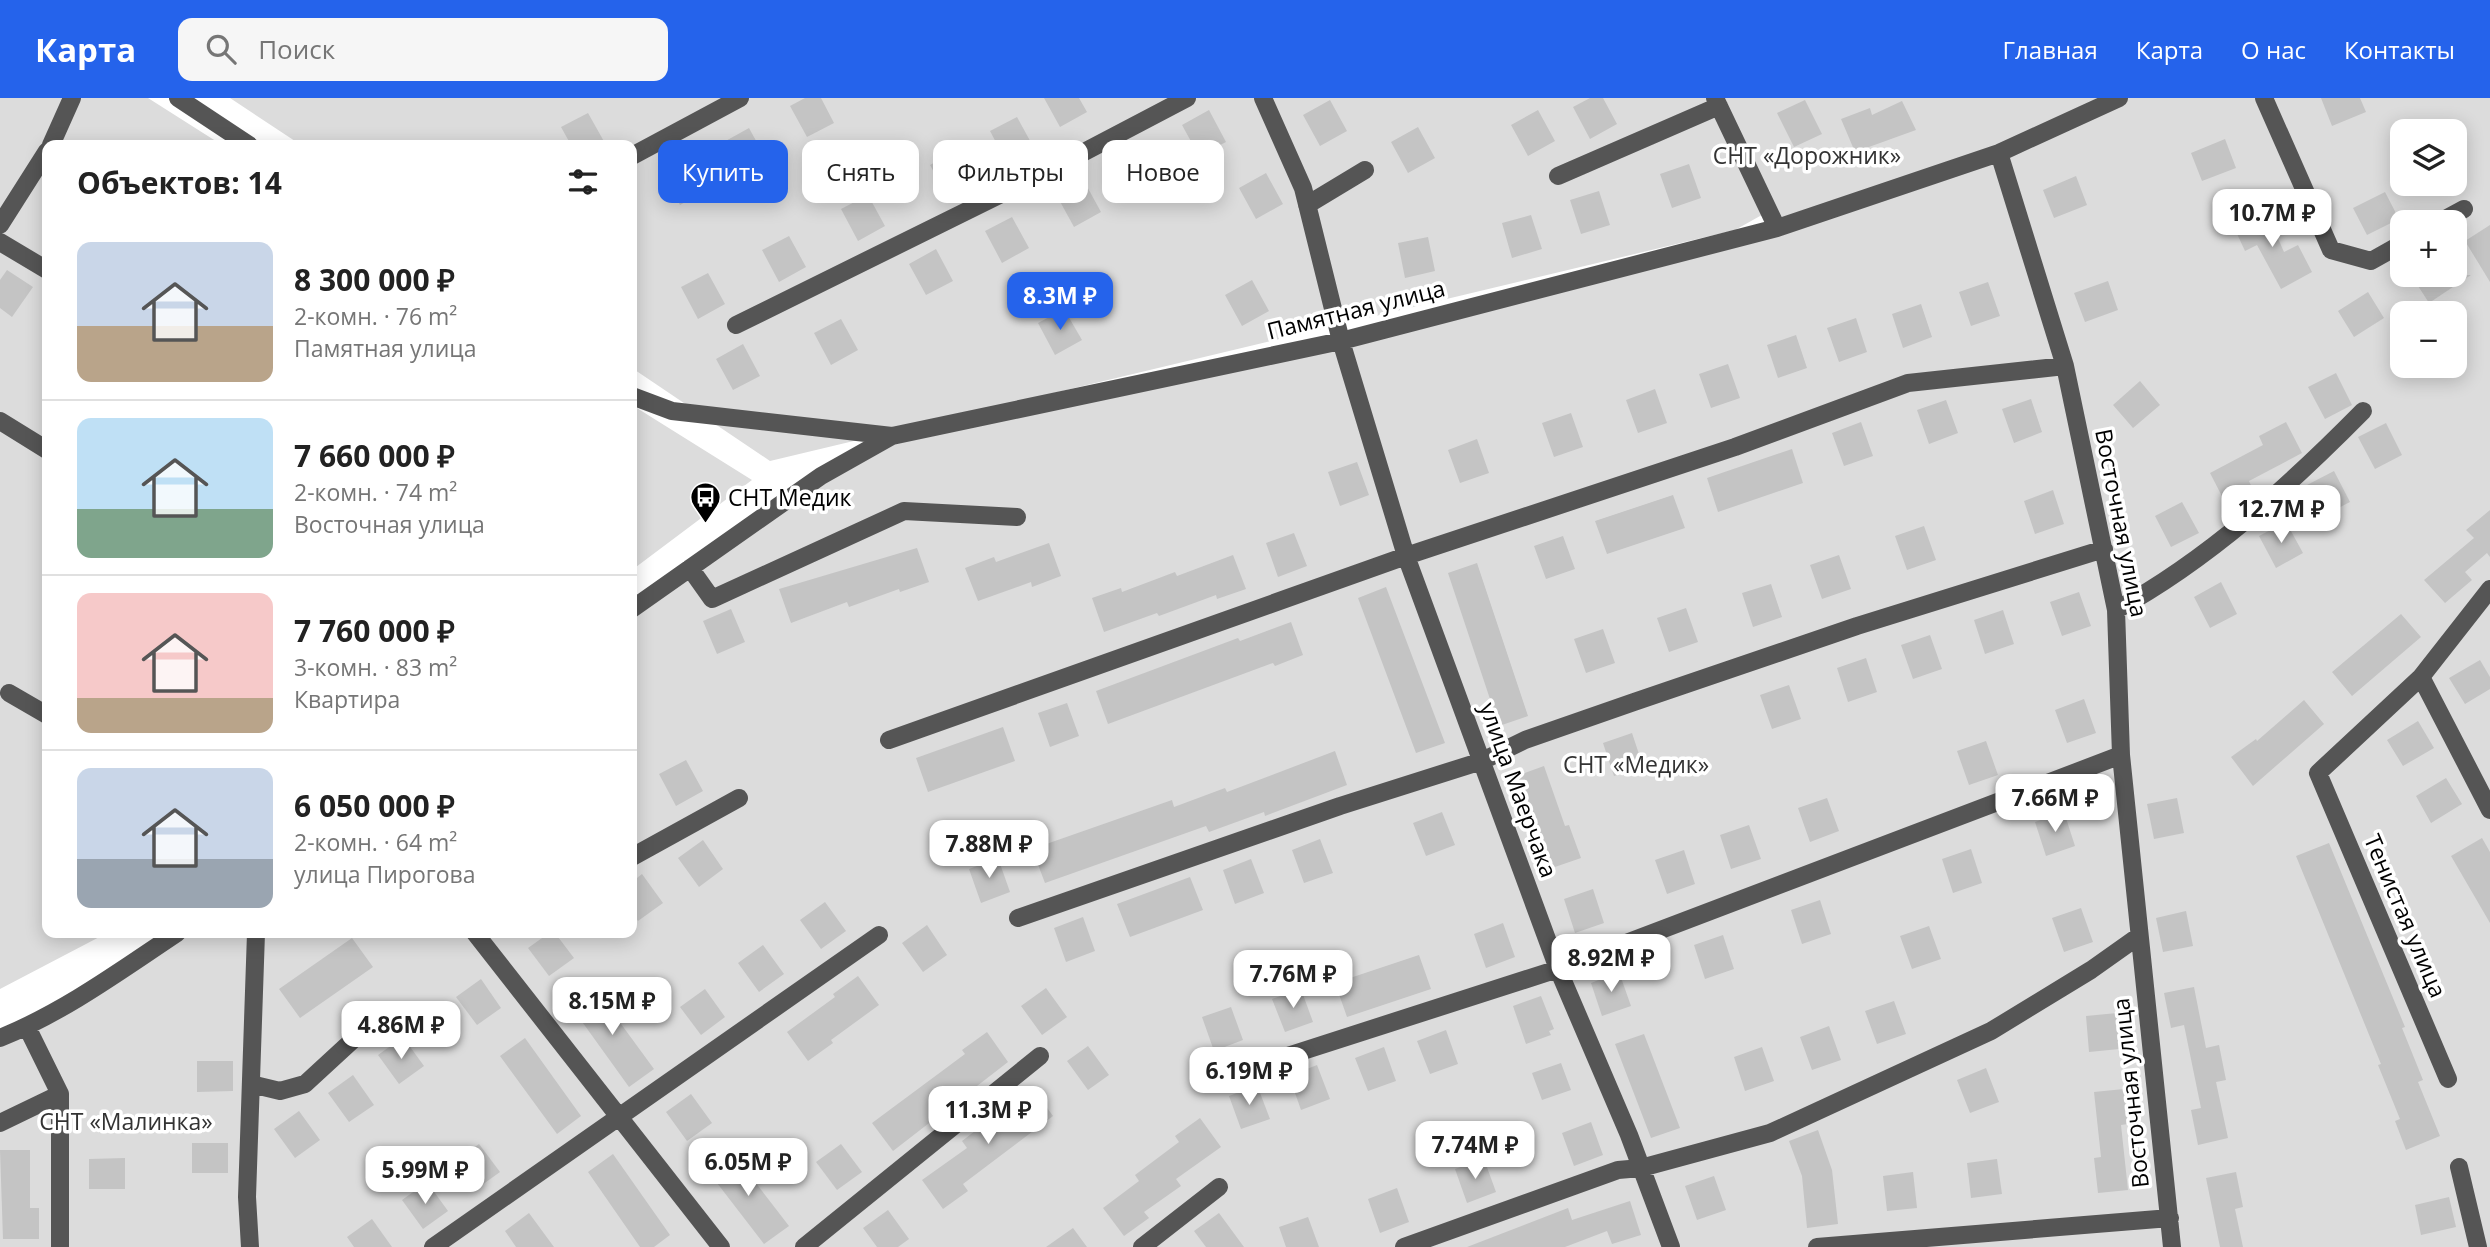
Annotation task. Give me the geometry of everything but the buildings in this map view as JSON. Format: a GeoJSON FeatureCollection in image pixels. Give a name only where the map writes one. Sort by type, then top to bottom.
{"type":"FeatureCollection","features":[{"type":"Feature","properties":{"kind":"street"},"geometry":{"type":"LineString","coordinates":[[53,140],[72,98]]}},
{"type":"Feature","properties":{"kind":"street"},"geometry":{"type":"LineString","coordinates":[[178,98],[241,140]]}},
{"type":"Feature","properties":{"kind":"street"},"geometry":{"type":"LineString","coordinates":[[637,153],[740,98]]}},
{"type":"Feature","properties":{"kind":"street"},"geometry":{"type":"LineString","coordinates":[[736,325],[1046,172],[1187,98]]}},
{"type":"Feature","properties":{"kind":"street","name":"улица Маерчака"},"geometry":{"type":"LineString","coordinates":[[1264,98],[1303,188],[1341,341],[1406,556],[1558,969],[1671,1247]]}},
{"type":"Feature","properties":{"kind":"street","name":"Памятная улица"},"geometry":{"type":"LineString","coordinates":[[637,605],[821,476],[892,436],[1341,341],[1777,228],[1999,153],[2119,98]]}},
{"type":"Feature","properties":{"kind":"street"},"geometry":{"type":"LineString","coordinates":[[2264,98],[2331,250],[2371,261],[2390,250]]}},
{"type":"Feature","properties":{"kind":"street"},"geometry":{"type":"LineString","coordinates":[[1558,176],[1717,102],[1777,228]]}},
{"type":"Feature","properties":{"kind":"street","name":"Восточная улица"},"geometry":{"type":"LineString","coordinates":[[1999,153],[2065,366],[2116,610],[2121,755],[2172,1247]]}},
{"type":"Feature","properties":{"kind":"street"},"geometry":{"type":"LineString","coordinates":[[0,225],[42,159]]}},
{"type":"Feature","properties":{"kind":"street"},"geometry":{"type":"LineString","coordinates":[[1307,205],[1365,170]]}},
{"type":"Feature","properties":{"kind":"street"},"geometry":{"type":"LineString","coordinates":[[0,242],[42,268]]}},
{"type":"Feature","properties":{"kind":"street"},"geometry":{"type":"LineString","coordinates":[[889,740],[1406,556],[1735,447],[1908,383],[2065,366]]}},
{"type":"Feature","properties":{"kind":"street"},"geometry":{"type":"LineString","coordinates":[[637,398],[672,411],[892,436]]}},
{"type":"Feature","properties":{"kind":"street"},"geometry":{"type":"LineString","coordinates":[[2116,610],[2162,585],[2255,511],[2363,411]]}},
{"type":"Feature","properties":{"kind":"street"},"geometry":{"type":"LineString","coordinates":[[0,421],[42,447]]}},
{"type":"Feature","properties":{"kind":"street"},"geometry":{"type":"LineString","coordinates":[[690,568],[712,599],[905,511],[1017,517]]}},
{"type":"Feature","properties":{"kind":"street"},"geometry":{"type":"LineString","coordinates":[[1018,918],[1340,806],[1482,761],[1525,740],[1857,626],[2104,549]]}},
{"type":"Feature","properties":{"kind":"street"},"geometry":{"type":"LineString","coordinates":[[2490,589],[2421,677],[2490,810]]}},
{"type":"Feature","properties":{"kind":"street","name":"Тенистая улица"},"geometry":{"type":"LineString","coordinates":[[2421,677],[2318,773],[2448,1079]]}},
{"type":"Feature","properties":{"kind":"street"},"geometry":{"type":"LineString","coordinates":[[9,693],[42,712]]}},
{"type":"Feature","properties":{"kind":"street"},"geometry":{"type":"LineString","coordinates":[[1247,1069],[1558,969],[2121,755]]}},
{"type":"Feature","properties":{"kind":"street"},"geometry":{"type":"LineString","coordinates":[[637,854],[739,798]]}},
{"type":"Feature","properties":{"kind":"street"},"geometry":{"type":"LineString","coordinates":[[433,1247],[879,935]]}},
{"type":"Feature","properties":{"kind":"street"},"geometry":{"type":"LineString","coordinates":[[1404,1247],[1618,1170],[1641,1168],[1770,1133],[1991,1031],[2091,970],[2139,936]]}},
{"type":"Feature","properties":{"kind":"street"},"geometry":{"type":"LineString","coordinates":[[0,1038],[27,1027],[83,996],[170,938]]}},
{"type":"Feature","properties":{"kind":"street"},"geometry":{"type":"LineString","coordinates":[[250,1247],[247,1197],[256,938]]}},
{"type":"Feature","properties":{"kind":"street"},"geometry":{"type":"LineString","coordinates":[[483,938],[618,1117],[721,1247]]}},
{"type":"Feature","properties":{"kind":"street"},"geometry":{"type":"LineString","coordinates":[[27,1027],[60,1094],[60,1247]]}},
{"type":"Feature","properties":{"kind":"street"},"geometry":{"type":"LineString","coordinates":[[251,1084],[280,1091],[305,1084],[355,1038]]}},
{"type":"Feature","properties":{"kind":"street"},"geometry":{"type":"LineString","coordinates":[[804,1247],[1041,1056]]}},
{"type":"Feature","properties":{"kind":"street"},"geometry":{"type":"LineString","coordinates":[[0,1123],[60,1094]]}},
{"type":"Feature","properties":{"kind":"street"},"geometry":{"type":"LineString","coordinates":[[2459,1167],[2479,1247]]}},
{"type":"Feature","properties":{"kind":"street"},"geometry":{"type":"LineString","coordinates":[[1142,1247],[1219,1187]]}},
{"type":"Feature","properties":{"kind":"street"},"geometry":{"type":"LineString","coordinates":[[1817,1247],[2169,1218]]}},
{"type":"Feature","properties":{"kind":"green space"},"geometry":{"type":"Polygon","coordinates":[[[0,98],[148,98],[214,140],[42,140],[42,938],[97,938],[0,989],[0,98]]]}},
{"type":"Feature","properties":{"kind":"green space","name":"СНТ «Медик»"},"geometry":{"type":"Polygon","coordinates":[[[230,98],[2490,98],[2490,1247],[0,1247],[0,1038],[169,938],[637,938],[637,608],[892,436],[1341,341],[1777,228],[1769,211],[1735,230],[770,461],[637,371],[637,140],[293,140],[230,98]]]}},
{"type":"Feature","properties":{"kind":"green space"},"geometry":{"type":"Polygon","coordinates":[[[637,408],[752,480],[637,566],[637,408]]]}},
{"type":"Feature","properties":{"kind":"place","name":"СНТ Медик"},"geometry":{"type":"Point","coordinates":[705,525]}},
{"type":"Feature","properties":{"kind":"park label","name":"СНТ «Дорожник»"},"geometry":{"type":"Point","coordinates":[1807,156]}},
{"type":"Feature","properties":{"kind":"park label","name":"СНТ «Малинка»"},"geometry":{"type":"Point","coordinates":[126,1122]}}]}
